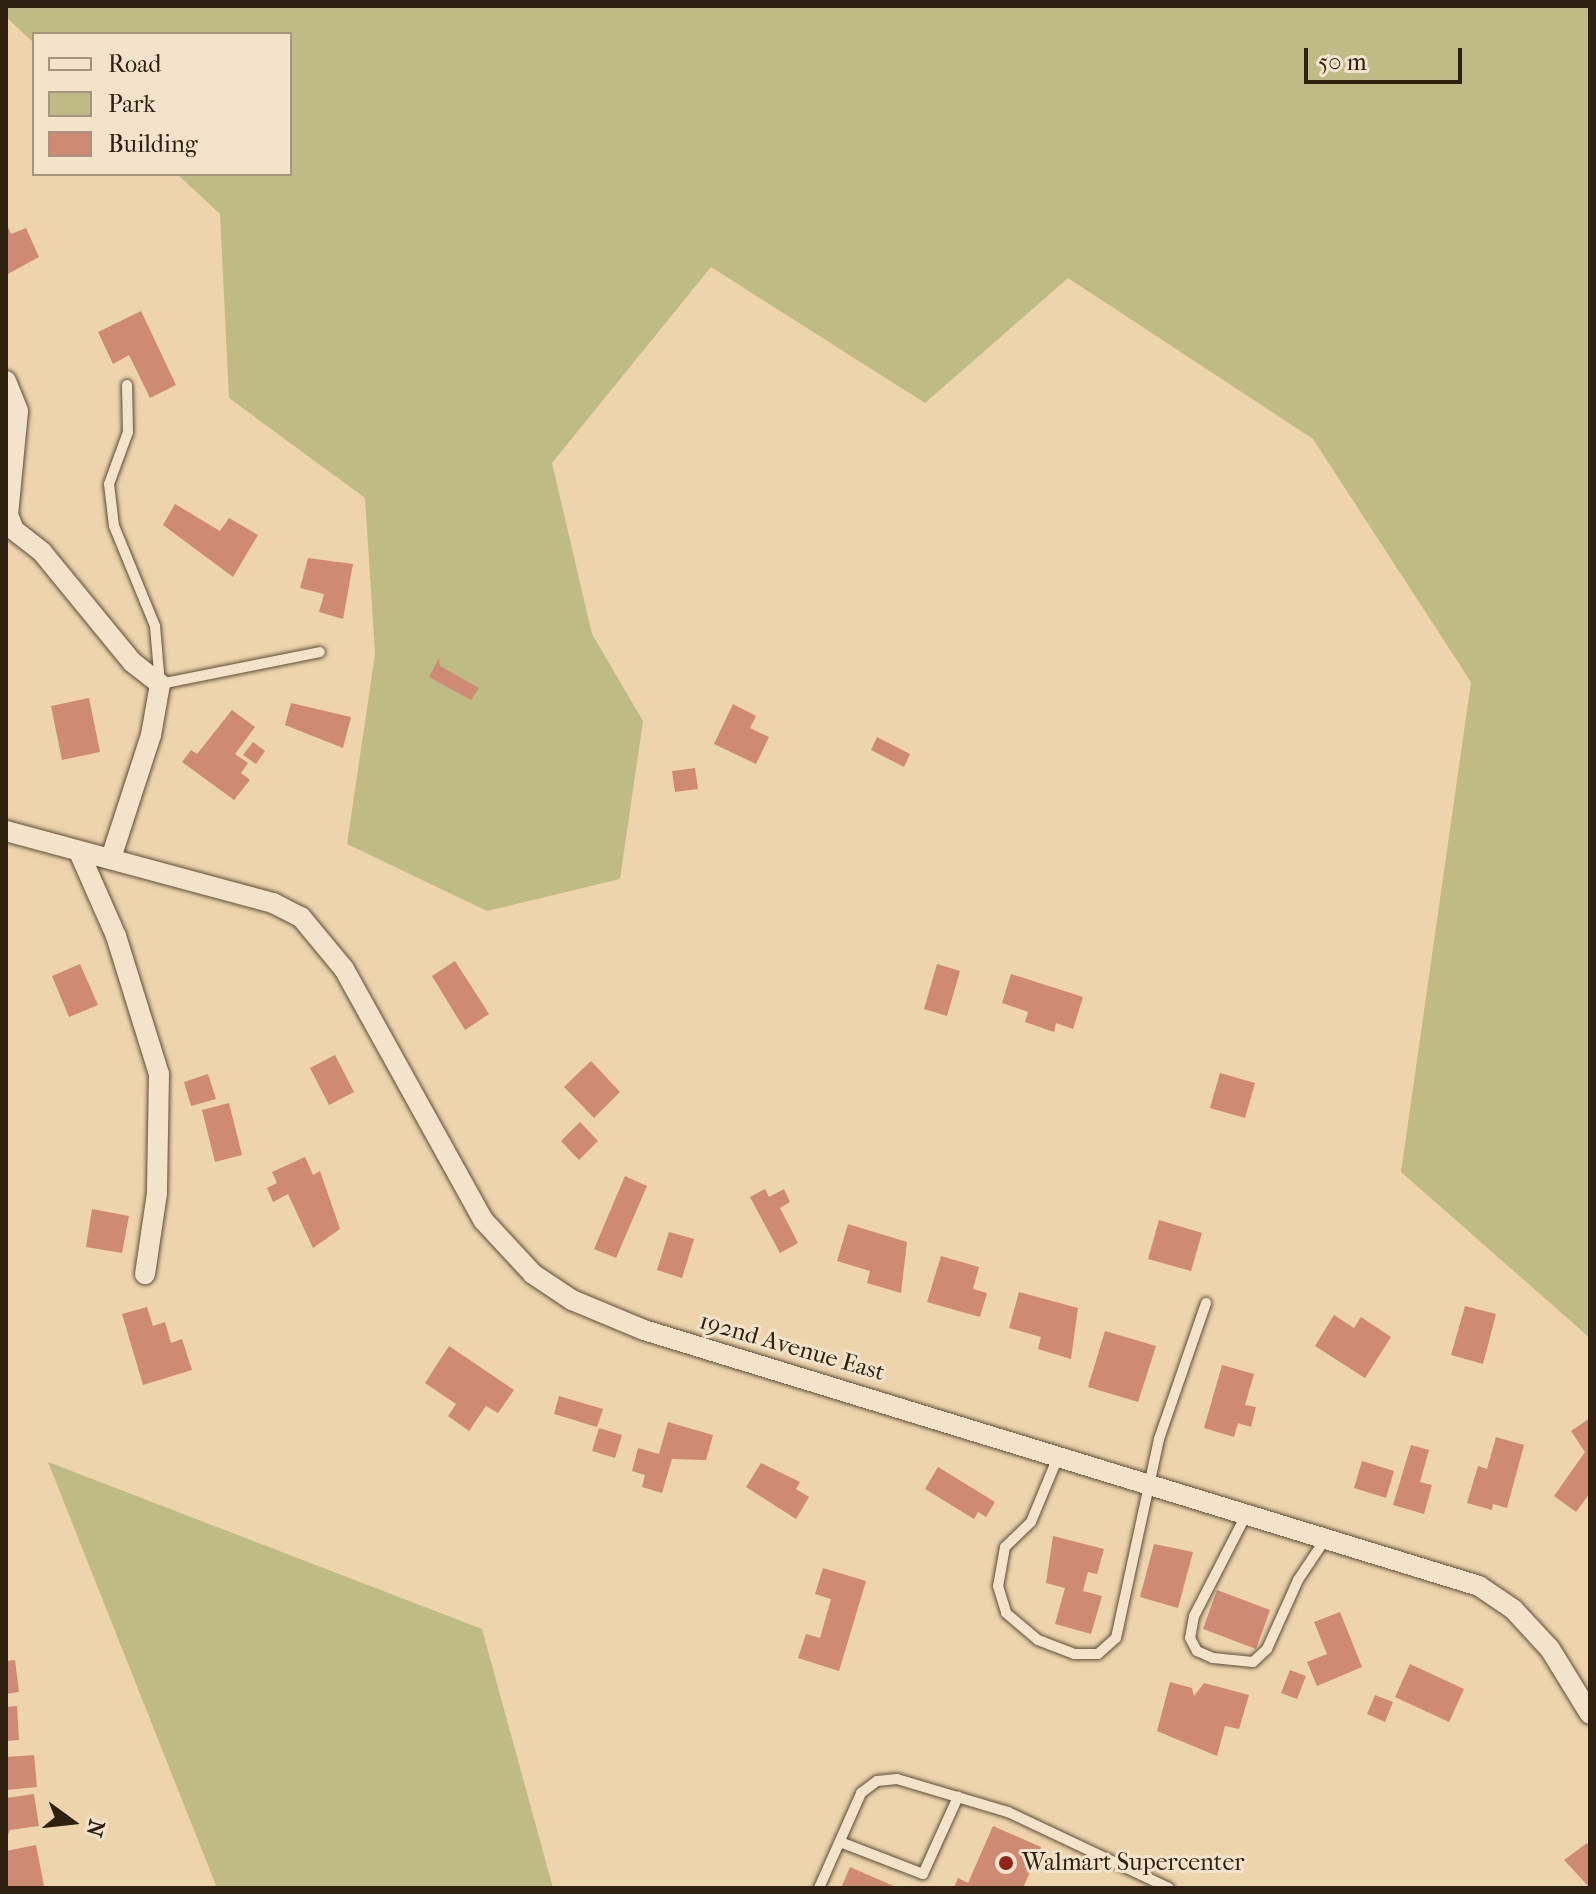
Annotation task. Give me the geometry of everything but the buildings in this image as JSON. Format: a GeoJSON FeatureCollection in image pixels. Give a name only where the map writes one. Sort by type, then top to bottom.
{"type":"FeatureCollection","features":[{"type":"Feature","properties":{"kind":"street"},"geometry":{"type":"LineString","coordinates":[[6,381],[18,411],[8,515],[14,530],[42,552],[132,662],[160,684],[151,735],[111,858]]}},
{"type":"Feature","properties":{"kind":"street"},"geometry":{"type":"LineString","coordinates":[[6,831],[79,852],[116,936],[159,1074],[160,1151],[145,1274]]}},
{"type":"Feature","properties":{"kind":"street","name":"192nd Avenue East"},"geometry":{"type":"LineString","coordinates":[[79,852],[273,903],[301,917],[344,969],[483,1220],[533,1274],[572,1300],[644,1330],[1326,1538],[1498,1598],[1550,1649],[1590,1714]]}},
{"type":"Feature","properties":{"kind":"lane"},"geometry":{"type":"LineString","coordinates":[[127,385],[128,432],[109,484],[114,526],[155,626],[160,684],[320,652]]}},
{"type":"Feature","properties":{"kind":"lane"},"geometry":{"type":"LineString","coordinates":[[1059,1455],[1031,1522],[1005,1547],[998,1586],[1006,1613],[1038,1640],[1074,1654],[1098,1654],[1116,1638],[1128,1561],[1154,1485],[1159,1439],[1206,1303]]}},
{"type":"Feature","properties":{"kind":"lane"},"geometry":{"type":"LineString","coordinates":[[1247,1514],[1194,1616],[1190,1638],[1197,1651],[1213,1658],[1253,1662],[1267,1649],[1298,1580],[1326,1538]]}},
{"type":"Feature","properties":{"kind":"lane"},"geometry":{"type":"LineString","coordinates":[[819,1888],[861,1793],[877,1781],[897,1779],[1008,1812],[1169,1888]]}},
{"type":"Feature","properties":{"kind":"lane"},"geometry":{"type":"LineString","coordinates":[[840,1842],[923,1874],[958,1797]]}},
{"type":"Feature","properties":{"kind":"green space"},"geometry":{"type":"Polygon","coordinates":[[[6,6],[1590,6],[1590,1338],[1401,1172],[1471,682],[1313,439],[1068,278],[925,403],[711,267],[552,463],[592,634],[643,721],[620,879],[487,911],[347,844],[375,654],[365,498],[229,398],[220,214],[179,176],[292,176],[292,32],[32,32],[32,41],[6,17],[6,6]]]}},
{"type":"Feature","properties":{"kind":"green space"},"geometry":{"type":"Polygon","coordinates":[[[48,1462],[482,1629],[553,1888],[217,1888],[48,1462]]]}},
{"type":"Feature","properties":{"kind":"place","name":"Walmart Supercenter"},"geometry":{"type":"Point","coordinates":[1006,1863]}}]}
